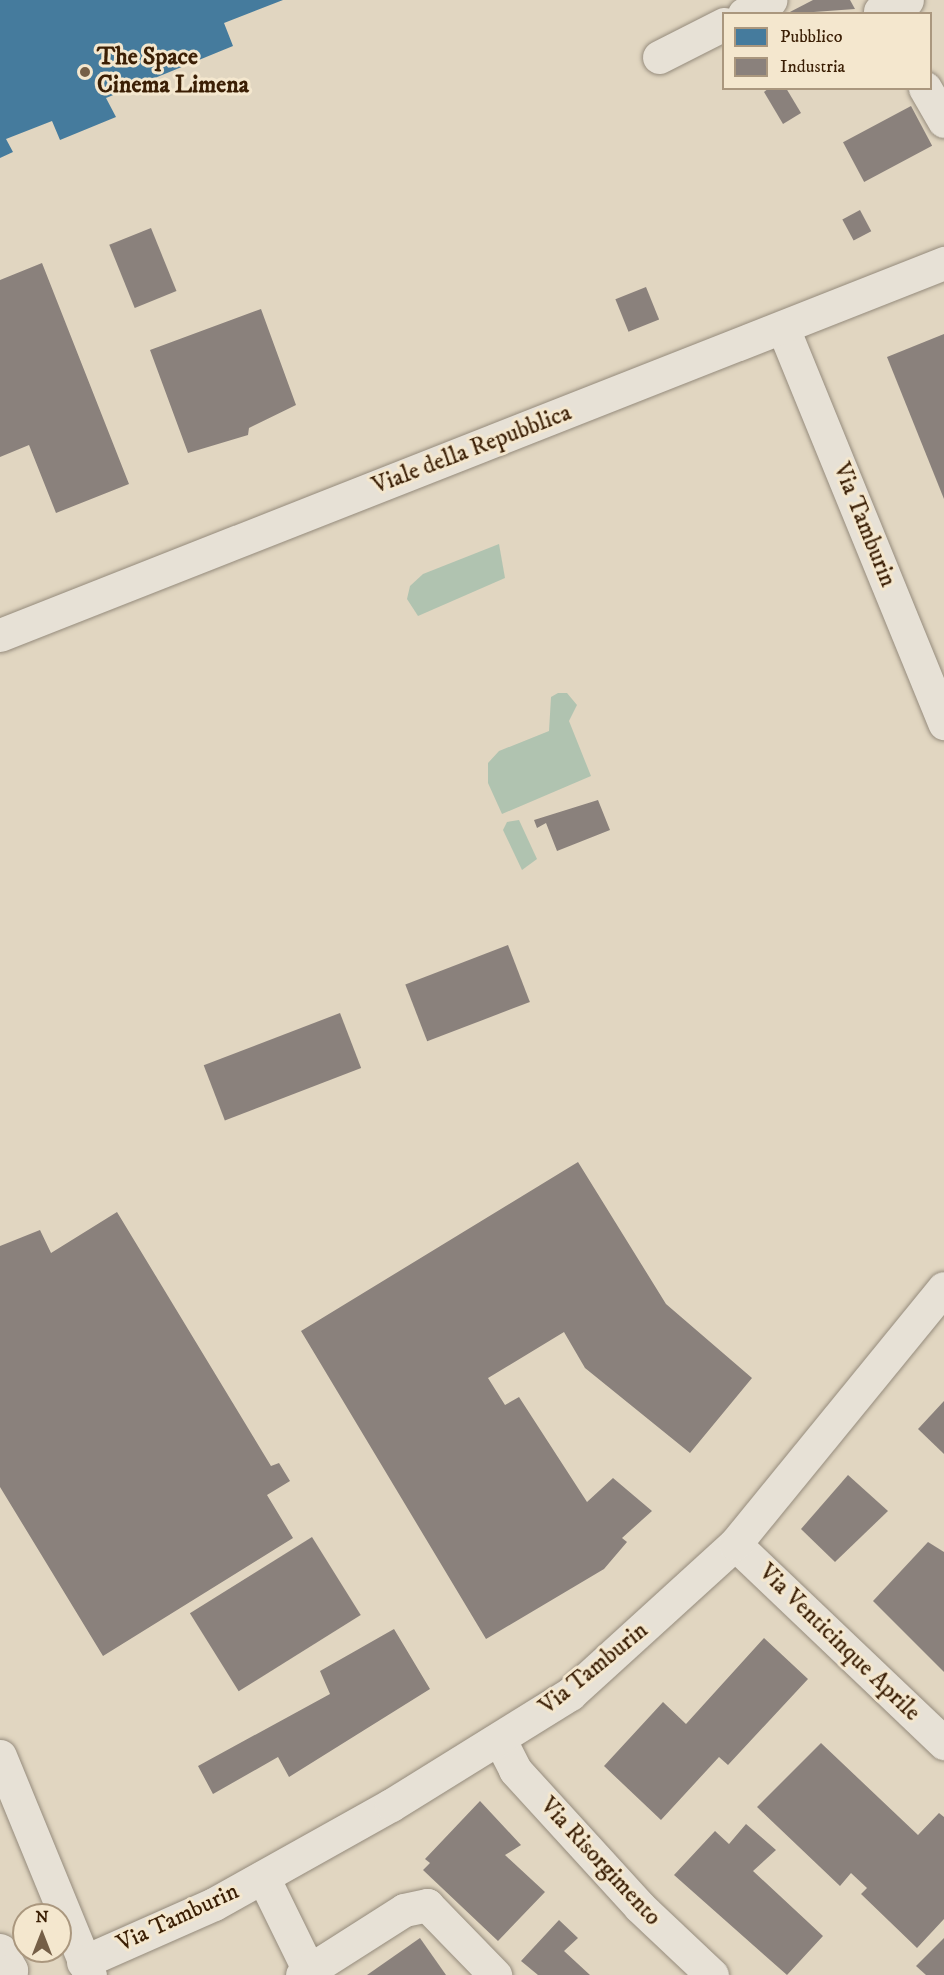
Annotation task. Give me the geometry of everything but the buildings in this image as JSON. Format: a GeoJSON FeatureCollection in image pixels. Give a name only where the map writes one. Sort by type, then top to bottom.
{"type":"FeatureCollection","features":[{"type":"Feature","properties":{"kind":"street"},"geometry":{"type":"LineString","coordinates":[[748,12],[770,0]]}},
{"type":"Feature","properties":{"kind":"street"},"geometry":{"type":"LineString","coordinates":[[659,57],[722,25]]}},
{"type":"Feature","properties":{"kind":"street"},"geometry":{"type":"LineString","coordinates":[[926,90],[944,122]]}},
{"type":"Feature","properties":{"kind":"street","name":"Viale della Repubblica"},"geometry":{"type":"LineString","coordinates":[[0,635],[944,263]]}},
{"type":"Feature","properties":{"kind":"street","name":"Via Tamburin"},"geometry":{"type":"LineString","coordinates":[[783,328],[944,723]]}},
{"type":"Feature","properties":{"kind":"street","name":"Via Tamburin"},"geometry":{"type":"LineString","coordinates":[[86,1969],[263,1877],[500,1740],[570,1694],[735,1544],[944,1288]]}},
{"type":"Feature","properties":{"kind":"street","name":"Via Venticinque Aprile"},"geometry":{"type":"LineString","coordinates":[[735,1544],[944,1743]]}},
{"type":"Feature","properties":{"kind":"street","name":"Via Risorgimento"},"geometry":{"type":"LineString","coordinates":[[500,1740],[515,1770],[639,1907],[712,1975]]}},
{"type":"Feature","properties":{"kind":"street"},"geometry":{"type":"LineString","coordinates":[[0,1756],[8,1801],[86,1969]]}},
{"type":"Feature","properties":{"kind":"street"},"geometry":{"type":"LineString","coordinates":[[263,1877],[306,1973],[396,1915],[427,1905],[495,1975]]}},
{"type":"Feature","properties":{"kind":"street"},"geometry":{"type":"LineString","coordinates":[[0,1950],[11,1971],[3,1975]]}},
{"type":"Feature","properties":{"kind":"shaded area"},"geometry":{"type":"Polygon","coordinates":[[[499,544],[505,578],[418,616],[407,599],[410,586],[423,574],[499,544]]]}},
{"type":"Feature","properties":{"kind":"shaded area"},"geometry":{"type":"Polygon","coordinates":[[[558,693],[567,693],[577,705],[569,721],[591,776],[502,814],[488,783],[488,763],[499,751],[549,731],[551,697],[558,693]]]}},
{"type":"Feature","properties":{"kind":"shaded area"},"geometry":{"type":"Polygon","coordinates":[[[519,820],[537,859],[522,870],[503,830],[507,822],[519,820]]]}},
{"type":"Feature","properties":{"kind":"place","name":"The Space Cinema Limena"},"geometry":{"type":"Point","coordinates":[85,72]}}]}
